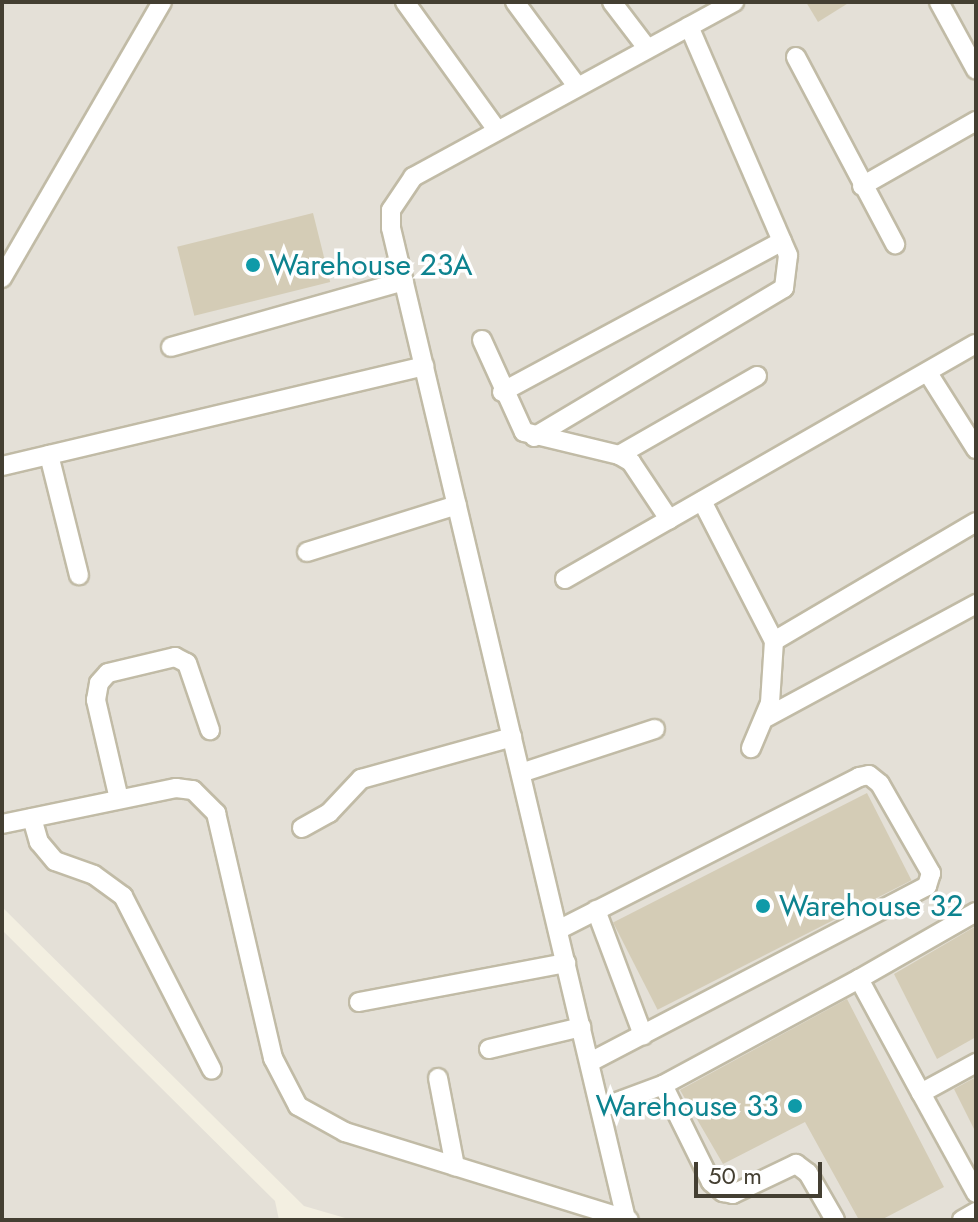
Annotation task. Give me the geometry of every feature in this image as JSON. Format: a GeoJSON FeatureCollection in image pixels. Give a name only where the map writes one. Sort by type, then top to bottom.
{"type":"FeatureCollection","features":[{"type":"Feature","properties":{"kind":"street"},"geometry":{"type":"LineString","coordinates":[[2,278],[162,2]]}},
{"type":"Feature","properties":{"kind":"street"},"geometry":{"type":"LineString","coordinates":[[405,2],[497,130]]}},
{"type":"Feature","properties":{"kind":"street"},"geometry":{"type":"LineString","coordinates":[[515,2],[577,86]]}},
{"type":"Feature","properties":{"kind":"street"},"geometry":{"type":"LineString","coordinates":[[612,2],[647,48]]}},
{"type":"Feature","properties":{"kind":"street"},"geometry":{"type":"LineString","coordinates":[[625,19],[634,2]]}},
{"type":"Feature","properties":{"kind":"street"},"geometry":{"type":"LineString","coordinates":[[628,1219],[391,228],[398,193],[413,177],[734,2]]}},
{"type":"Feature","properties":{"kind":"street"},"geometry":{"type":"LineString","coordinates":[[939,2],[976,70]]}},
{"type":"Feature","properties":{"kind":"street"},"geometry":{"type":"LineString","coordinates":[[534,437],[784,288],[788,255],[689,26]]}},
{"type":"Feature","properties":{"kind":"street"},"geometry":{"type":"LineString","coordinates":[[796,57],[895,244]]}},
{"type":"Feature","properties":{"kind":"street"},"geometry":{"type":"LineString","coordinates":[[862,186],[976,121]]}},
{"type":"Feature","properties":{"kind":"street"},"geometry":{"type":"LineString","coordinates":[[502,392],[782,241]]}},
{"type":"Feature","properties":{"kind":"street"},"geometry":{"type":"LineString","coordinates":[[171,347],[404,281]]}},
{"type":"Feature","properties":{"kind":"street"},"geometry":{"type":"LineString","coordinates":[[482,340],[502,392],[524,432],[534,437],[619,455],[631,462],[669,519]]}},
{"type":"Feature","properties":{"kind":"street"},"geometry":{"type":"LineString","coordinates":[[565,579],[976,344]]}},
{"type":"Feature","properties":{"kind":"street"},"geometry":{"type":"LineString","coordinates":[[2,466],[424,366]]}},
{"type":"Feature","properties":{"kind":"street"},"geometry":{"type":"LineString","coordinates":[[928,373],[976,449]]}},
{"type":"Feature","properties":{"kind":"street"},"geometry":{"type":"LineString","coordinates":[[619,455],[757,376]]}},
{"type":"Feature","properties":{"kind":"street"},"geometry":{"type":"LineString","coordinates":[[49,455],[79,575]]}},
{"type":"Feature","properties":{"kind":"street"},"geometry":{"type":"LineString","coordinates":[[702,501],[774,641],[767,717],[751,748]]}},
{"type":"Feature","properties":{"kind":"street"},"geometry":{"type":"LineString","coordinates":[[307,552],[457,505]]}},
{"type":"Feature","properties":{"kind":"street"},"geometry":{"type":"LineString","coordinates":[[774,641],[976,522]]}},
{"type":"Feature","properties":{"kind":"street"},"geometry":{"type":"LineString","coordinates":[[767,717],[976,604]]}},
{"type":"Feature","properties":{"kind":"street"},"geometry":{"type":"LineString","coordinates":[[119,799],[96,700],[99,683],[108,673],[175,657],[187,663],[210,730]]}},
{"type":"Feature","properties":{"kind":"street"},"geometry":{"type":"LineString","coordinates":[[521,773],[655,729]]}},
{"type":"Feature","properties":{"kind":"street"},"geometry":{"type":"LineString","coordinates":[[302,828],[329,813],[361,779],[512,737]]}},
{"type":"Feature","properties":{"kind":"street"},"geometry":{"type":"LineString","coordinates":[[558,930],[869,775],[880,784],[929,864],[927,886],[590,1062]]}},
{"type":"Feature","properties":{"kind":"street"},"geometry":{"type":"LineString","coordinates":[[2,824],[119,799],[184,789],[207,799],[216,813],[273,1058],[298,1106],[345,1132],[628,1219]]}},
{"type":"Feature","properties":{"kind":"street"},"geometry":{"type":"LineString","coordinates":[[32,818],[39,842],[55,861],[94,875],[123,896],[212,1070]]}},
{"type":"Feature","properties":{"kind":"street"},"geometry":{"type":"LineString","coordinates":[[596,910],[643,1035]]}},
{"type":"Feature","properties":{"kind":"street"},"geometry":{"type":"LineString","coordinates":[[601,1108],[663,1085],[976,912]]}},
{"type":"Feature","properties":{"kind":"street"},"geometry":{"type":"LineString","coordinates":[[359,1002],[566,963]]}},
{"type":"Feature","properties":{"kind":"street"},"geometry":{"type":"LineString","coordinates":[[859,979],[976,1193]]}},
{"type":"Feature","properties":{"kind":"street"},"geometry":{"type":"LineString","coordinates":[[489,1049],[581,1027]]}},
{"type":"Feature","properties":{"kind":"street"},"geometry":{"type":"LineString","coordinates":[[921,1093],[976,1063]]}},
{"type":"Feature","properties":{"kind":"street"},"geometry":{"type":"LineString","coordinates":[[438,1078],[455,1166]]}},
{"type":"Feature","properties":{"kind":"street"},"geometry":{"type":"LineString","coordinates":[[663,1085],[711,1182],[723,1192],[733,1194],[796,1164],[808,1173],[835,1220]]}},
{"type":"Feature","properties":{"kind":"street"},"geometry":{"type":"LineString","coordinates":[[962,1220],[976,1212]]}},
{"type":"Feature","properties":{"kind":"shaded area"},"geometry":{"type":"Polygon","coordinates":[[[2,2],[976,2],[976,1220],[352,1220],[304,1206],[2,907],[2,2]]]}},
{"type":"Feature","properties":{"kind":"shaded area"},"geometry":{"type":"Polygon","coordinates":[[[2,930],[275,1201],[279,1220],[2,1220],[2,930]]]}},
{"type":"Feature","properties":{"kind":"building"},"geometry":{"type":"Polygon","coordinates":[[[806,2],[850,2],[818,22],[806,2]]]}},
{"type":"Feature","properties":{"kind":"building","name":"Warehouse 23A"},"geometry":{"type":"Polygon","coordinates":[[[313,213],[330,282],[194,316],[177,247],[313,213]]]}},
{"type":"Feature","properties":{"kind":"building","name":"Warehouse 32"},"geometry":{"type":"Polygon","coordinates":[[[867,793],[911,880],[658,1010],[613,922],[867,793]]]}},
{"type":"Feature","properties":{"kind":"building"},"geometry":{"type":"Polygon","coordinates":[[[976,926],[976,1037],[937,1059],[894,974],[976,926]]]}},
{"type":"Feature","properties":{"kind":"building","name":"Warehouse 33"},"geometry":{"type":"Polygon","coordinates":[[[847,999],[944,1187],[881,1220],[859,1220],[805,1122],[723,1164],[680,1090],[847,999]]]}},
{"type":"Feature","properties":{"kind":"building"},"geometry":{"type":"Polygon","coordinates":[[[976,1077],[976,1133],[954,1089],[976,1077]]]}},
{"type":"Feature","properties":{"kind":"place","name":"Warehouse 23A"},"geometry":{"type":"Point","coordinates":[253,265]}},
{"type":"Feature","properties":{"kind":"place","name":"Warehouse 32"},"geometry":{"type":"Point","coordinates":[763,906]}},
{"type":"Feature","properties":{"kind":"place","name":"Warehouse 33"},"geometry":{"type":"Point","coordinates":[795,1106]}}]}
